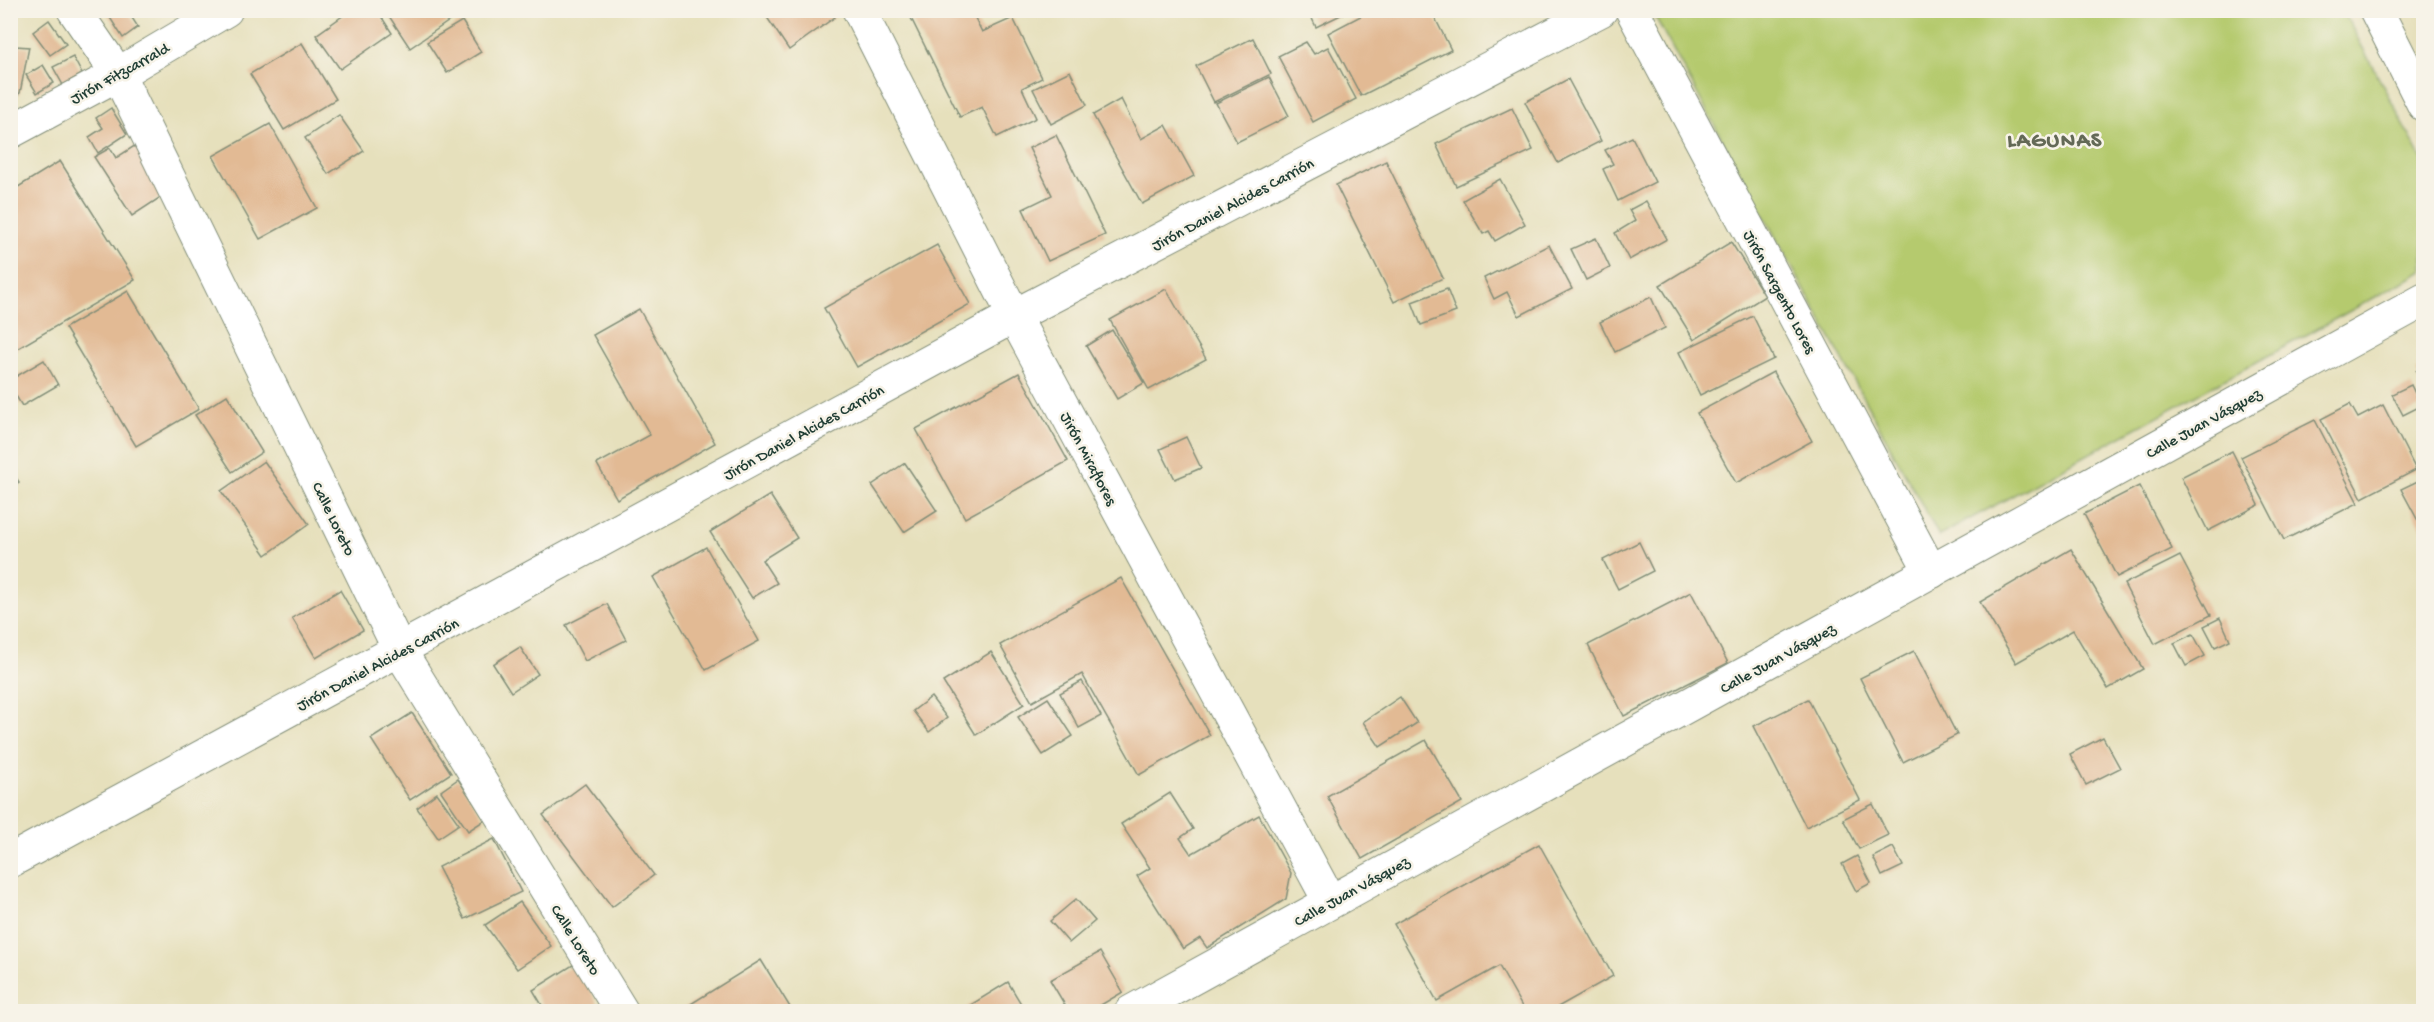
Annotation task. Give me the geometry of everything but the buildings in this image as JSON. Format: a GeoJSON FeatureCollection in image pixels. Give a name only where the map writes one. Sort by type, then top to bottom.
{"type":"FeatureCollection","features":[{"type":"Feature","properties":{"kind":"street","name":"Calle Loreto"},"geometry":{"type":"LineString","coordinates":[[74,10],[118,74],[400,651],[621,1011]]}},
{"type":"Feature","properties":{"kind":"street","name":"Jirón Fitzcarrald"},"geometry":{"type":"LineString","coordinates":[[10,132],[118,74],[226,10]]}},
{"type":"Feature","properties":{"kind":"street","name":"Jirón Miraflores"},"geometry":{"type":"LineString","coordinates":[[859,10],[1014,316],[1330,902]]}},
{"type":"Feature","properties":{"kind":"street","name":"Jirón Daniel Alcides Carrión"},"geometry":{"type":"LineString","coordinates":[[10,861],[1014,316],[1601,10]]}},
{"type":"Feature","properties":{"kind":"street","name":"Jirón Sargento Lores"},"geometry":{"type":"LineString","coordinates":[[1632,10],[1931,572]]}},
{"type":"Feature","properties":{"kind":"street"},"geometry":{"type":"LineString","coordinates":[[2376,10],[2424,105]]}},
{"type":"Feature","properties":{"kind":"street","name":"Calle Juan Vásquez"},"geometry":{"type":"LineString","coordinates":[[1131,1011],[2424,300]]}},
{"type":"Feature","properties":{"kind":"green space"},"geometry":{"type":"Polygon","coordinates":[[[1652,11],[2343,11],[2423,161],[2423,271],[1939,536],[1652,11]]]}},
{"type":"Feature","properties":{"kind":"district","name":"LAGUNAS"},"geometry":{"type":"Point","coordinates":[2055,138]}}]}
